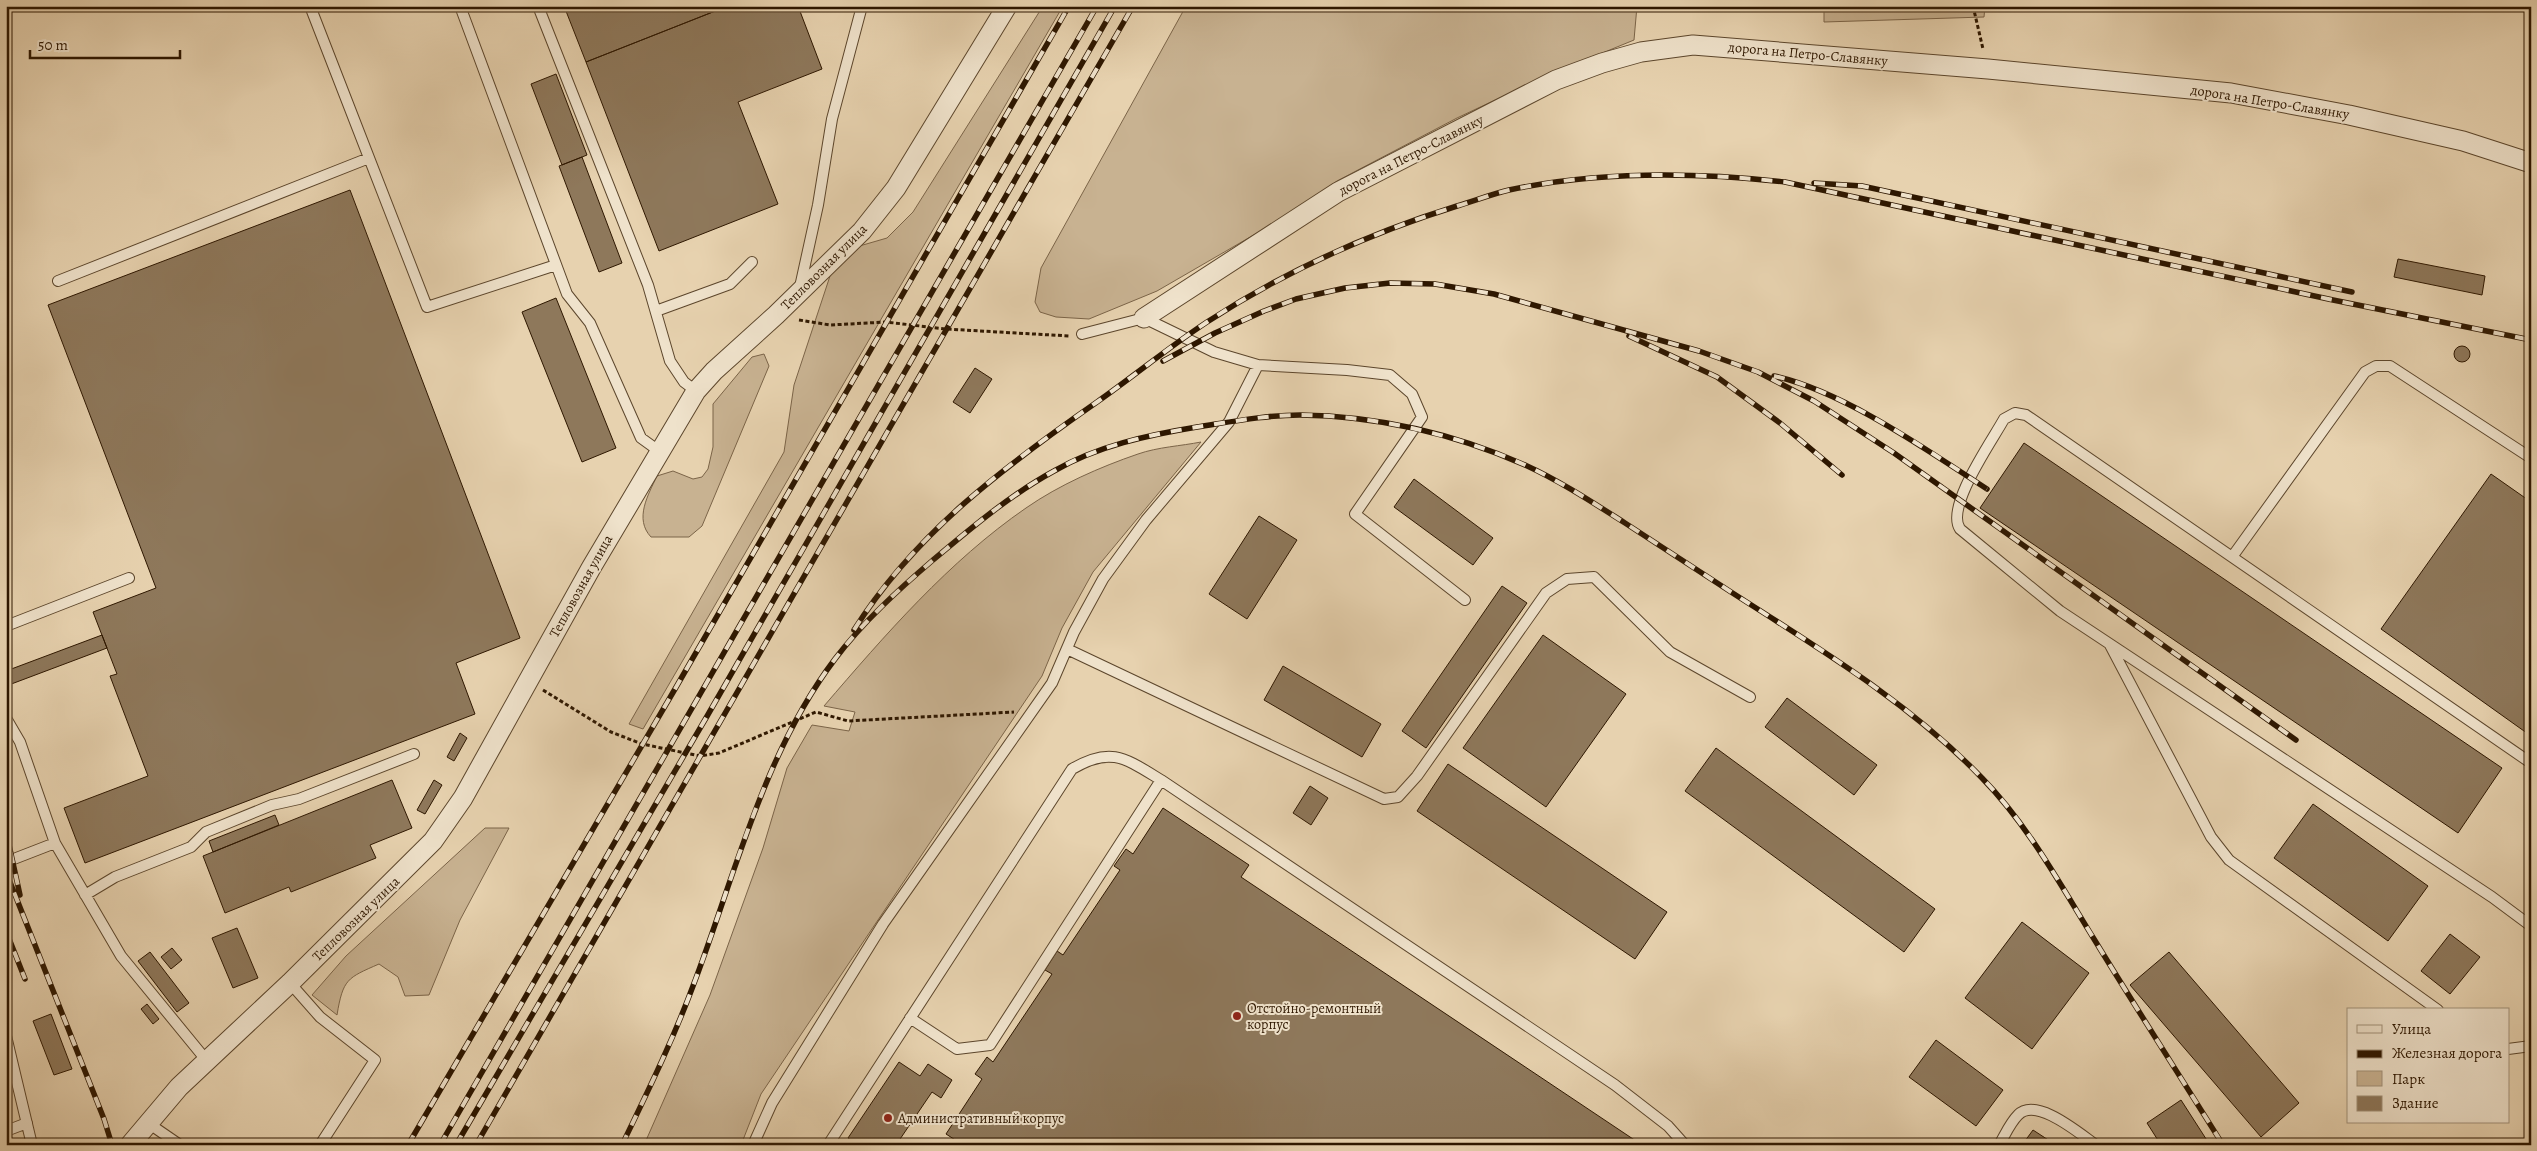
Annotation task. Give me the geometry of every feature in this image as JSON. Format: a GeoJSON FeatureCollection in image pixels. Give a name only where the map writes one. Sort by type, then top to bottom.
{"type":"FeatureCollection","features":[{"type":"Feature","properties":{"kind":"street","name":"Тепловозная улица"},"geometry":{"type":"LineString","coordinates":[[130,1145],[179,1087],[290,983],[433,841],[463,798],[659,451],[696,391],[714,371],[776,315],[862,231],[896,188],[1007,6]]}},
{"type":"Feature","properties":{"kind":"street","name":"дорога на Петро-Славянку"},"geometry":{"type":"LineString","coordinates":[[1144,318],[1338,192],[1556,80],[1602,63],[1641,52],[1693,45],[1988,69],[2231,93],[2349,115],[2463,141],[2531,163]]}},
{"type":"Feature","properties":{"kind":"lane"},"geometry":{"type":"LineString","coordinates":[[310,6],[427,307],[556,265]]}},
{"type":"Feature","properties":{"kind":"lane"},"geometry":{"type":"LineString","coordinates":[[460,6],[567,294],[590,323],[640,438],[659,451]]}},
{"type":"Feature","properties":{"kind":"lane"},"geometry":{"type":"LineString","coordinates":[[538,6],[656,311],[670,361],[675,373],[696,391]]}},
{"type":"Feature","properties":{"kind":"lane"},"geometry":{"type":"LineString","coordinates":[[800,291],[818,205],[832,119],[862,6]]}},
{"type":"Feature","properties":{"kind":"lane"},"geometry":{"type":"LineString","coordinates":[[58,281],[369,158]]}},
{"type":"Feature","properties":{"kind":"lane"},"geometry":{"type":"LineString","coordinates":[[656,311],[730,284],[752,262]]}},
{"type":"Feature","properties":{"kind":"lane"},"geometry":{"type":"LineString","coordinates":[[1082,334],[1144,318],[1214,352],[1258,365],[1347,370],[1390,375],[1412,394],[1422,417],[1355,514],[1465,600]]}},
{"type":"Feature","properties":{"kind":"lane"},"geometry":{"type":"LineString","coordinates":[[753,1145],[772,1103],[883,924],[1052,683],[1067,649],[1103,579],[1146,520],[1229,422],[1258,365]]}},
{"type":"Feature","properties":{"kind":"lane"},"geometry":{"type":"LineString","coordinates":[[2232,557],[2365,372],[2376,366],[2390,366],[2531,458]]}},
{"type":"Feature","properties":{"kind":"lane"},"geometry":{"type":"LineString","coordinates":[[2531,763],[2026,415],[2015,413],[2004,419],[1960,500],[1956,515],[1957,524],[2060,611],[2492,897],[2531,926]]}},
{"type":"Feature","properties":{"kind":"lane"},"geometry":{"type":"LineString","coordinates":[[1067,649],[1177,703],[1384,799],[1398,797],[1417,776],[1546,593],[1567,579],[1594,577],[1670,652],[1750,697]]}},
{"type":"Feature","properties":{"kind":"lane"},"geometry":{"type":"LineString","coordinates":[[6,626],[129,578]]}},
{"type":"Feature","properties":{"kind":"lane"},"geometry":{"type":"LineString","coordinates":[[2109,643],[2211,837],[2229,860],[2435,1008]]}},
{"type":"Feature","properties":{"kind":"lane"},"geometry":{"type":"LineString","coordinates":[[6,718],[20,742],[54,843],[121,956],[207,1061]]}},
{"type":"Feature","properties":{"kind":"lane"},"geometry":{"type":"LineString","coordinates":[[85,895],[115,877],[191,847],[206,832],[272,805],[299,799],[414,754]]}},
{"type":"Feature","properties":{"kind":"lane"},"geometry":{"type":"LineString","coordinates":[[828,1145],[1072,769],[1090,758],[1107,755],[1128,760],[1161,780],[1615,1084],[1668,1126],[1685,1145]]}},
{"type":"Feature","properties":{"kind":"lane"},"geometry":{"type":"LineString","coordinates":[[910,1018],[957,1048],[990,1045],[1161,780]]}},
{"type":"Feature","properties":{"kind":"lane"},"geometry":{"type":"LineString","coordinates":[[6,862],[54,843]]}},
{"type":"Feature","properties":{"kind":"lane"},"geometry":{"type":"LineString","coordinates":[[290,983],[320,1017],[375,1060],[320,1145]]}},
{"type":"Feature","properties":{"kind":"lane"},"geometry":{"type":"LineString","coordinates":[[6,1036],[32,1145]]}},
{"type":"Feature","properties":{"kind":"lane"},"geometry":{"type":"LineString","coordinates":[[2510,1049],[2531,1046]]}},
{"type":"Feature","properties":{"kind":"lane"},"geometry":{"type":"LineString","coordinates":[[1999,1145],[2018,1114],[2028,1110],[2043,1110],[2096,1145]]}},
{"type":"Feature","properties":{"kind":"lane"},"geometry":{"type":"LineString","coordinates":[[6,1131],[27,1123]]}},
{"type":"Feature","properties":{"kind":"lane"},"geometry":{"type":"LineString","coordinates":[[148,1123],[180,1145]]}},
{"type":"Feature","properties":{"kind":"path"},"geometry":{"type":"LineString","coordinates":[[1973,6],[1988,69]]}},
{"type":"Feature","properties":{"kind":"path"},"geometry":{"type":"LineString","coordinates":[[776,315],[830,325],[886,322],[946,329],[1061,336]]}},
{"type":"Feature","properties":{"kind":"path"},"geometry":{"type":"LineString","coordinates":[[528,680],[611,732],[642,744],[700,756],[719,753],[816,712],[848,721],[1032,712]]}},
{"type":"Feature","properties":{"kind":"green space"},"geometry":{"type":"Polygon","coordinates":[[[1043,6],[1063,6],[643,729],[629,724],[784,452],[794,385],[831,273],[856,247],[887,238],[913,212],[1043,6]]]}},
{"type":"Feature","properties":{"kind":"green space"},"geometry":{"type":"Polygon","coordinates":[[[1186,6],[1637,6],[1634,40],[1544,77],[1457,118],[1337,181],[1290,214],[1157,291],[1089,319],[1056,317],[1040,312],[1035,302],[1041,268],[1186,6]]]}},
{"type":"Feature","properties":{"kind":"green space"},"geometry":{"type":"Polygon","coordinates":[[[1824,6],[1985,6],[1984,17],[1824,22],[1824,6]]]}},
{"type":"Feature","properties":{"kind":"green space"},"geometry":{"type":"Polygon","coordinates":[[[764,354],[769,366],[702,526],[689,537],[651,537],[646,530],[643,515],[644,507],[657,476],[673,471],[693,479],[702,477],[708,469],[713,447],[713,404],[752,357],[764,354]]]}},
{"type":"Feature","properties":{"kind":"green space"},"geometry":{"type":"Polygon","coordinates":[[[1201,442],[1093,572],[1062,628],[1042,676],[761,1094],[741,1145],[644,1145],[710,995],[763,848],[787,768],[812,725],[849,731],[855,712],[824,706],[894,626],[944,575],[971,551],[1026,508],[1066,484],[1124,459],[1153,450],[1201,442]]]}},
{"type":"Feature","properties":{"kind":"green space"},"geometry":{"type":"Polygon","coordinates":[[[485,828],[509,828],[460,920],[429,995],[405,996],[398,977],[379,964],[348,981],[344,987],[337,1015],[312,995],[346,956],[485,828]]]}},
{"type":"Feature","properties":{"kind":"building"},"geometry":{"type":"Polygon","coordinates":[[[564,6],[728,6],[586,62],[564,6]]]}},
{"type":"Feature","properties":{"kind":"building"},"geometry":{"type":"Polygon","coordinates":[[[728,6],[798,6],[822,69],[738,102],[778,204],[659,251],[586,62],[728,6]]]}},
{"type":"Feature","properties":{"kind":"building"},"geometry":{"type":"Polygon","coordinates":[[[556,74],[587,155],[562,165],[531,84],[556,74]]]}},
{"type":"Feature","properties":{"kind":"building"},"geometry":{"type":"Polygon","coordinates":[[[582,157],[622,263],[599,272],[559,166],[582,157]]]}},
{"type":"Feature","properties":{"kind":"building"},"geometry":{"type":"Polygon","coordinates":[[[350,190],[520,638],[456,663],[475,714],[85,863],[64,808],[148,776],[110,676],[117,674],[93,612],[156,588],[48,305],[350,190]]]}},
{"type":"Feature","properties":{"kind":"building"},"geometry":{"type":"Polygon","coordinates":[[[2398,259],[2485,276],[2482,295],[2394,277],[2398,259]]]}},
{"type":"Feature","properties":{"kind":"building"},"geometry":{"type":"Polygon","coordinates":[[[556,298],[616,448],[582,462],[522,312],[556,298]]]}},
{"type":"Feature","properties":{"kind":"building"},"geometry":{"type":"Polygon","coordinates":[[[2459,346],[2465,346],[2470,351],[2468,360],[2459,362],[2454,357],[2454,351],[2459,346]]]}},
{"type":"Feature","properties":{"kind":"building"},"geometry":{"type":"Polygon","coordinates":[[[975,368],[992,379],[970,413],[953,402],[975,368]]]}},
{"type":"Feature","properties":{"kind":"building"},"geometry":{"type":"Polygon","coordinates":[[[2024,443],[2502,768],[2458,833],[1980,508],[2024,443]]]}},
{"type":"Feature","properties":{"kind":"building"},"geometry":{"type":"Polygon","coordinates":[[[2491,474],[2531,502],[2531,736],[2381,629],[2491,474]]]}},
{"type":"Feature","properties":{"kind":"building"},"geometry":{"type":"Polygon","coordinates":[[[1414,479],[1493,538],[1473,565],[1394,507],[1414,479]]]}},
{"type":"Feature","properties":{"kind":"building"},"geometry":{"type":"Polygon","coordinates":[[[1259,516],[1297,540],[1247,619],[1209,594],[1259,516]]]}},
{"type":"Feature","properties":{"kind":"building"},"geometry":{"type":"Polygon","coordinates":[[[1502,586],[1527,603],[1426,748],[1402,731],[1502,586]]]}},
{"type":"Feature","properties":{"kind":"building"},"geometry":{"type":"Polygon","coordinates":[[[102,635],[107,648],[6,686],[6,671],[102,635]]]}},
{"type":"Feature","properties":{"kind":"building"},"geometry":{"type":"Polygon","coordinates":[[[1543,635],[1626,694],[1546,807],[1463,748],[1543,635]]]}},
{"type":"Feature","properties":{"kind":"building"},"geometry":{"type":"Polygon","coordinates":[[[1283,666],[1381,724],[1362,757],[1264,700],[1283,666]]]}},
{"type":"Feature","properties":{"kind":"building"},"geometry":{"type":"Polygon","coordinates":[[[1787,698],[1877,765],[1854,795],[1765,727],[1787,698]]]}},
{"type":"Feature","properties":{"kind":"building"},"geometry":{"type":"Polygon","coordinates":[[[460,733],[467,738],[454,761],[447,757],[460,733]]]}},
{"type":"Feature","properties":{"kind":"building"},"geometry":{"type":"Polygon","coordinates":[[[1716,748],[1935,909],[1904,952],[1685,791],[1716,748]]]}},
{"type":"Feature","properties":{"kind":"building"},"geometry":{"type":"Polygon","coordinates":[[[1448,764],[1667,912],[1635,959],[1417,811],[1448,764]]]}},
{"type":"Feature","properties":{"kind":"building"},"geometry":{"type":"Polygon","coordinates":[[[392,780],[412,828],[370,845],[376,858],[291,892],[289,887],[225,913],[203,856],[392,780]]]}},
{"type":"Feature","properties":{"kind":"building"},"geometry":{"type":"Polygon","coordinates":[[[434,780],[442,785],[425,814],[417,810],[434,780]]]}},
{"type":"Feature","properties":{"kind":"building"},"geometry":{"type":"Polygon","coordinates":[[[1310,786],[1328,798],[1311,825],[1293,813],[1310,786]]]}},
{"type":"Feature","properties":{"kind":"building"},"geometry":{"type":"Polygon","coordinates":[[[2313,804],[2428,886],[2388,941],[2274,858],[2313,804]]]}},
{"type":"Feature","properties":{"kind":"building","name":"Отстойно-ремонтный корпус"},"geometry":{"type":"Polygon","coordinates":[[[1163,808],[1249,865],[1241,877],[1642,1145],[963,1145],[946,1134],[982,1079],[975,1074],[987,1057],[993,1062],[1052,974],[1045,970],[1057,951],[1063,955],[1120,870],[1114,866],[1126,849],[1133,854],[1163,808]]]}},
{"type":"Feature","properties":{"kind":"building"},"geometry":{"type":"Polygon","coordinates":[[[275,815],[279,825],[213,852],[209,841],[275,815]]]}},
{"type":"Feature","properties":{"kind":"building"},"geometry":{"type":"Polygon","coordinates":[[[2022,922],[2089,973],[2032,1049],[1965,998],[2022,922]]]}},
{"type":"Feature","properties":{"kind":"building"},"geometry":{"type":"Polygon","coordinates":[[[237,928],[258,978],[233,988],[212,938],[237,928]]]}},
{"type":"Feature","properties":{"kind":"building"},"geometry":{"type":"Polygon","coordinates":[[[2450,934],[2480,957],[2450,994],[2421,971],[2450,934]]]}},
{"type":"Feature","properties":{"kind":"building"},"geometry":{"type":"Polygon","coordinates":[[[172,948],[182,960],[171,969],[161,957],[172,948]]]}},
{"type":"Feature","properties":{"kind":"building"},"geometry":{"type":"Polygon","coordinates":[[[150,952],[189,1003],[177,1012],[138,961],[150,952]]]}},
{"type":"Feature","properties":{"kind":"building"},"geometry":{"type":"Polygon","coordinates":[[[2169,952],[2299,1103],[2261,1137],[2130,985],[2169,952]]]}},
{"type":"Feature","properties":{"kind":"building"},"geometry":{"type":"Polygon","coordinates":[[[147,1004],[159,1019],[153,1024],[141,1009],[147,1004]]]}},
{"type":"Feature","properties":{"kind":"building"},"geometry":{"type":"Polygon","coordinates":[[[51,1014],[72,1069],[54,1075],[33,1021],[51,1014]]]}},
{"type":"Feature","properties":{"kind":"building"},"geometry":{"type":"Polygon","coordinates":[[[1936,1040],[2003,1090],[1976,1126],[1909,1077],[1936,1040]]]}},
{"type":"Feature","properties":{"kind":"building","name":"Административный корпус"},"geometry":{"type":"Polygon","coordinates":[[[899,1062],[920,1076],[928,1064],[952,1080],[941,1098],[932,1092],[896,1145],[857,1145],[848,1138],[899,1062]]]}},
{"type":"Feature","properties":{"kind":"building"},"geometry":{"type":"Polygon","coordinates":[[[2181,1100],[2210,1145],[2161,1145],[2147,1123],[2181,1100]]]}},
{"type":"Feature","properties":{"kind":"building"},"geometry":{"type":"Polygon","coordinates":[[[2033,1130],[2056,1145],[2022,1145],[2033,1130]]]}},
{"type":"Feature","properties":{"kind":"railway"},"geometry":{"type":"LineString","coordinates":[[408,1145],[675,689],[1069,6]]}},
{"type":"Feature","properties":{"kind":"railway"},"geometry":{"type":"LineString","coordinates":[[440,1145],[1097,6]]}},
{"type":"Feature","properties":{"kind":"railway"},"geometry":{"type":"LineString","coordinates":[[456,1145],[706,718],[1115,6]]}},
{"type":"Feature","properties":{"kind":"railway"},"geometry":{"type":"LineString","coordinates":[[476,1145],[1133,6]]}},
{"type":"Feature","properties":{"kind":"railway"},"geometry":{"type":"LineString","coordinates":[[854,630],[878,595],[905,562],[933,532],[964,504],[1029,451],[1207,322],[1297,270],[1360,241],[1424,217],[1509,190],[1543,184],[1577,179],[1647,175],[1716,176],[1785,182],[2333,300],[2531,340]]}},
{"type":"Feature","properties":{"kind":"railway"},"geometry":{"type":"LineString","coordinates":[[1814,183],[1862,186],[2352,292]]}},
{"type":"Feature","properties":{"kind":"railway"},"geometry":{"type":"LineString","coordinates":[[1163,361],[1215,333],[1296,299],[1345,288],[1390,283],[1435,284],[1494,294],[1699,351],[1758,372],[1814,401],[1894,453],[2296,740]]}},
{"type":"Feature","properties":{"kind":"railway"},"geometry":{"type":"LineString","coordinates":[[1629,336],[1717,377],[1780,423],[1842,475]]}},
{"type":"Feature","properties":{"kind":"railway"},"geometry":{"type":"LineString","coordinates":[[1774,376],[1828,394],[1856,408],[1884,423],[1987,489]]}},
{"type":"Feature","properties":{"kind":"railway"},"geometry":{"type":"LineString","coordinates":[[622,1145],[677,1026],[753,817],[788,735],[810,696],[835,659],[869,619],[920,571],[991,512],[1038,480],[1070,462],[1105,448],[1160,434],[1248,419],[1300,415],[1358,419],[1415,429],[1471,444],[1538,471],[1600,507],[1830,656],[1925,725],[1982,778],[1999,796],[2029,835],[2223,1145]]}},
{"type":"Feature","properties":{"kind":"railway"},"geometry":{"type":"LineString","coordinates":[[6,831],[20,895]]}},
{"type":"Feature","properties":{"kind":"railway"},"geometry":{"type":"LineString","coordinates":[[6,872],[104,1119],[112,1145]]}},
{"type":"Feature","properties":{"kind":"railway"},"geometry":{"type":"LineString","coordinates":[[6,931],[25,979]]}},
{"type":"Feature","properties":{"kind":"place","name":"Отстойно-ремонтный корпус"},"geometry":{"type":"Point","coordinates":[1237,1016]}},
{"type":"Feature","properties":{"kind":"place","name":"Административный корпус"},"geometry":{"type":"Point","coordinates":[888,1118]}}]}
